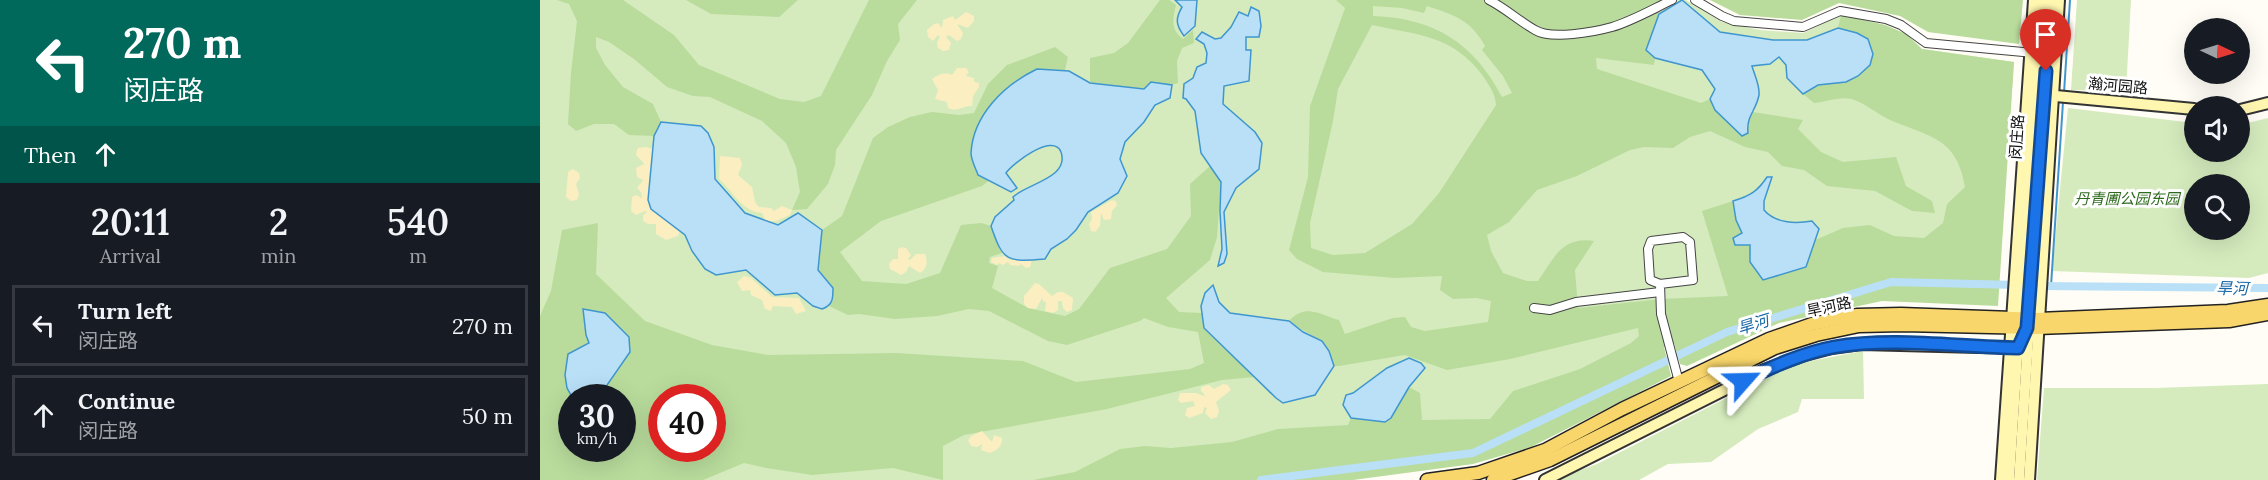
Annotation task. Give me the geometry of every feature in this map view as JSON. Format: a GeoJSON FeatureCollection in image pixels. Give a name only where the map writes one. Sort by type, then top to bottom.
{"type":"FeatureCollection","features":[{"type":"Feature","properties":{"kind":"main road","name":"旱河路"},"geometry":{"type":"LineString","coordinates":[[1427,480],[1461,478],[1545,450],[1678,378],[1769,339],[1812,324],[1857,315],[1901,314],[2024,324],[2228,311],[2268,304]]}},
{"type":"Feature","properties":{"kind":"main road","name":"旱河路"},"geometry":{"type":"LineString","coordinates":[[1493,480],[1550,460],[1775,348],[1816,335],[1859,326],[2229,321],[2268,314]]}},
{"type":"Feature","properties":{"kind":"street"},"geometry":{"type":"LineString","coordinates":[[1489,0],[1502,6],[1505,12],[1536,31],[1555,36],[1613,27],[1672,0]]}},
{"type":"Feature","properties":{"kind":"street"},"geometry":{"type":"LineString","coordinates":[[1695,0],[1734,21],[1803,27],[1840,11],[1886,19],[1901,25],[1926,43],[2034,53],[2056,96]]}},
{"type":"Feature","properties":{"kind":"street","name":"闵庄路"},"geometry":{"type":"LineString","coordinates":[[2027,277],[2034,0]]}},
{"type":"Feature","properties":{"kind":"street","name":"闵庄路"},"geometry":{"type":"LineString","coordinates":[[2034,53],[2042,0]]}},
{"type":"Feature","properties":{"kind":"street","name":"闵庄路"},"geometry":{"type":"LineString","coordinates":[[2050,0],[2056,96]]}},
{"type":"Feature","properties":{"kind":"street","name":"闵庄路"},"geometry":{"type":"LineString","coordinates":[[2027,277],[2056,96],[2059,0]]}},
{"type":"Feature","properties":{"kind":"street","name":"瀚河园路"},"geometry":{"type":"LineString","coordinates":[[2056,96],[2184,108]]}},
{"type":"Feature","properties":{"kind":"street"},"geometry":{"type":"LineString","coordinates":[[2250,108],[2268,104]]}},
{"type":"Feature","properties":{"kind":"street"},"geometry":{"type":"LineString","coordinates":[[1534,308],[1550,310],[1576,302],[1660,288],[1693,280],[1690,242],[1683,237],[1651,241],[1647,249],[1650,280],[1660,288],[1661,314],[1678,378]]}},
{"type":"Feature","properties":{"kind":"street"},"geometry":{"type":"LineString","coordinates":[[2019,479],[2027,277]]}},
{"type":"Feature","properties":{"kind":"street"},"geometry":{"type":"LineString","coordinates":[[2001,480],[2014,348],[2024,324],[2027,277]]}},
{"type":"Feature","properties":{"kind":"street"},"geometry":{"type":"LineString","coordinates":[[2019,479],[2014,348],[2024,324]]}},
{"type":"Feature","properties":{"kind":"street"},"geometry":{"type":"LineString","coordinates":[[2019,479],[2031,457],[2038,351],[2024,324]]}},
{"type":"Feature","properties":{"kind":"street"},"geometry":{"type":"LineString","coordinates":[[1545,480],[1764,370],[1805,355],[1861,344],[1894,343],[2014,348]]}},
{"type":"Feature","properties":{"kind":"green space"},"geometry":{"type":"Polygon","coordinates":[[[540,0],[1686,0],[1722,22],[1760,30],[1803,33],[1841,15],[1885,25],[1906,34],[1922,49],[2014,62],[1999,273],[1746,311],[1664,347],[1566,412],[1217,480],[540,480],[540,0]]]}},
{"type":"Feature","properties":{"kind":"green space"},"geometry":{"type":"Polygon","coordinates":[[[557,0],[623,0],[674,35],[699,65],[780,99],[804,102],[821,96],[869,0],[917,0],[898,24],[900,40],[887,61],[872,95],[836,150],[835,165],[828,184],[807,209],[792,210],[800,192],[796,167],[786,143],[762,121],[710,97],[693,96],[667,87],[634,59],[609,42],[596,37],[596,48],[605,65],[623,87],[653,104],[661,122],[654,136],[629,135],[614,124],[594,124],[576,131],[568,124],[577,21],[569,4],[557,0]]]}},
{"type":"Feature","properties":{"kind":"green space"},"geometry":{"type":"Polygon","coordinates":[[[686,0],[798,0],[779,17],[711,14],[686,0]]]}},
{"type":"Feature","properties":{"kind":"green space"},"geometry":{"type":"Polygon","coordinates":[[[1160,0],[1169,0],[1176,5],[1174,28],[1183,39],[1193,30],[1194,43],[1182,48],[1177,61],[1178,83],[1172,85],[1152,82],[1144,89],[1090,83],[1090,58],[1114,53],[1128,43],[1160,0]]]}},
{"type":"Feature","properties":{"kind":"green space"},"geometry":{"type":"Polygon","coordinates":[[[1336,0],[1665,0],[1654,5],[1659,14],[1646,49],[1655,58],[1654,65],[1596,58],[1597,69],[1701,103],[1710,99],[1715,110],[1747,122],[1753,112],[1803,120],[1798,129],[1821,152],[1843,162],[1896,157],[1906,186],[1932,201],[1935,213],[1912,211],[1875,191],[1827,186],[1804,170],[1782,166],[1768,152],[1745,147],[1710,131],[1690,137],[1673,148],[1644,147],[1630,150],[1577,176],[1537,190],[1509,222],[1487,235],[1491,251],[1503,273],[1527,281],[1538,281],[1554,257],[1566,245],[1583,240],[1594,241],[1575,270],[1578,308],[1661,299],[1728,296],[1702,211],[1733,201],[1736,220],[1742,233],[1735,245],[1750,245],[1806,267],[1815,240],[1843,228],[1870,225],[1894,236],[1924,238],[1943,223],[1947,204],[1965,187],[1961,170],[1948,148],[1928,135],[1888,119],[1856,100],[1842,98],[1814,103],[1803,94],[1818,85],[1846,82],[1857,33],[1838,28],[1841,15],[1885,25],[1906,34],[1922,49],[2014,62],[1998,306],[1882,301],[1779,323],[1687,366],[1680,364],[1674,343],[1664,347],[1671,376],[1531,447],[1473,464],[1353,480],[1033,480],[1075,472],[1120,449],[1145,446],[1171,448],[1232,442],[1278,429],[1348,425],[1351,418],[1385,421],[1391,418],[1409,387],[1420,393],[1422,420],[1490,419],[1513,391],[1580,369],[1631,343],[1639,336],[1638,328],[1510,359],[1447,370],[1405,355],[1334,366],[1322,343],[1289,321],[1301,312],[1319,313],[1339,320],[1345,334],[1393,318],[1405,317],[1411,327],[1425,331],[1488,322],[1491,301],[1477,298],[1453,299],[1440,290],[1442,276],[1395,278],[1323,272],[1297,259],[1289,250],[1308,177],[1310,106],[1345,8],[1336,0]],[[1373,6],[1373,16],[1415,22],[1450,37],[1479,62],[1502,97],[1512,93],[1503,76],[1482,50],[1485,46],[1480,37],[1468,24],[1427,6],[1424,13],[1402,8],[1373,6]],[[1372,25],[1338,89],[1310,223],[1311,248],[1333,255],[1365,253],[1412,224],[1439,193],[1496,105],[1490,87],[1472,62],[1447,44],[1419,35],[1372,25]]]}},
{"type":"Feature","properties":{"kind":"green space"},"geometry":{"type":"Polygon","coordinates":[[[1710,0],[2023,0],[2019,44],[1928,32],[1900,16],[1839,3],[1802,20],[1740,15],[1710,0]]]}},
{"type":"Feature","properties":{"kind":"green space"},"geometry":{"type":"Polygon","coordinates":[[[2077,0],[2131,0],[2126,91],[2071,90],[2077,0]]]}},
{"type":"Feature","properties":{"kind":"green space"},"geometry":{"type":"Polygon","coordinates":[[[1055,47],[1068,57],[1065,70],[1037,69],[978,175],[990,180],[982,186],[881,221],[840,252],[862,281],[906,284],[940,273],[961,225],[981,223],[991,226],[1002,253],[990,257],[989,263],[998,266],[992,288],[1028,308],[1065,316],[1079,309],[1110,268],[1167,249],[1191,216],[1190,184],[1210,166],[1221,182],[1217,237],[1210,260],[1166,298],[1179,312],[1202,313],[1204,328],[1255,377],[1222,380],[1107,409],[964,435],[943,446],[943,480],[893,468],[812,475],[744,463],[703,480],[540,480],[540,316],[551,291],[562,230],[598,223],[596,274],[645,321],[712,345],[768,355],[897,353],[1023,361],[1076,382],[1190,369],[1204,363],[1198,332],[1168,327],[1144,318],[1067,345],[1048,341],[989,311],[969,309],[937,316],[895,319],[859,314],[848,315],[829,306],[833,301],[833,288],[818,270],[822,230],[842,216],[873,138],[888,127],[910,117],[932,112],[959,115],[974,113],[988,84],[1007,65],[1055,47]]]}},
{"type":"Feature","properties":{"kind":"green space","name":"丹青圃公园东园"},"geometry":{"type":"Polygon","coordinates":[[[2068,108],[2184,122],[2184,162],[2250,162],[2250,122],[2268,118],[2268,273],[2249,278],[2052,271],[2068,108]]]}},
{"type":"Feature","properties":{"kind":"green space"},"geometry":{"type":"Polygon","coordinates":[[[1863,351],[1864,399],[1802,399],[1798,412],[1758,429],[1711,462],[1668,464],[1639,480],[1554,480],[1597,464],[1800,363],[1863,351]]]}},
{"type":"Feature","properties":{"kind":"green space"},"geometry":{"type":"Polygon","coordinates":[[[2268,384],[2268,480],[2037,480],[2044,388],[2156,388],[2268,384]]]}},
{"type":"Feature","properties":{"kind":"sand"},"geometry":{"type":"Polygon","coordinates":[[[966,12],[974,16],[974,21],[968,28],[957,24],[963,33],[961,39],[957,41],[949,35],[946,37],[951,43],[949,50],[943,51],[938,48],[937,42],[940,37],[938,35],[933,41],[928,37],[927,30],[938,23],[942,28],[943,20],[953,16],[955,20],[966,12]]]}},
{"type":"Feature","properties":{"kind":"sand"},"geometry":{"type":"Polygon","coordinates":[[[957,68],[966,68],[969,72],[966,76],[974,78],[974,82],[979,83],[979,87],[973,96],[972,106],[955,110],[948,108],[947,102],[935,99],[938,90],[932,79],[942,74],[952,75],[957,68]]]}},
{"type":"Feature","properties":{"kind":"sand"},"geometry":{"type":"Polygon","coordinates":[[[638,148],[653,149],[648,200],[651,209],[680,231],[678,236],[666,240],[656,234],[656,224],[643,221],[643,215],[647,212],[636,215],[631,211],[632,197],[636,195],[642,198],[637,188],[643,180],[637,177],[636,168],[644,164],[637,155],[637,151],[638,148]]]}},
{"type":"Feature","properties":{"kind":"sand"},"geometry":{"type":"Polygon","coordinates":[[[720,156],[740,158],[742,165],[738,175],[752,187],[755,202],[759,207],[771,208],[774,211],[782,206],[792,210],[790,215],[776,221],[766,221],[762,213],[743,205],[719,179],[720,156]]]}},
{"type":"Feature","properties":{"kind":"sand"},"geometry":{"type":"Polygon","coordinates":[[[573,169],[579,173],[580,178],[576,184],[579,194],[577,200],[571,201],[566,197],[568,172],[573,169]]]}},
{"type":"Feature","properties":{"kind":"sand"},"geometry":{"type":"Polygon","coordinates":[[[1112,200],[1116,201],[1117,205],[1112,211],[1111,219],[1104,220],[1101,213],[1100,226],[1095,232],[1091,231],[1089,224],[1092,219],[1091,212],[1112,200]]]}},
{"type":"Feature","properties":{"kind":"sand"},"geometry":{"type":"Polygon","coordinates":[[[906,248],[911,255],[908,259],[910,260],[916,254],[925,254],[926,265],[920,273],[909,266],[901,275],[890,269],[889,264],[893,259],[898,259],[898,249],[906,248]]]}},
{"type":"Feature","properties":{"kind":"sand"},"geometry":{"type":"Polygon","coordinates":[[[1005,256],[1010,260],[1032,260],[1030,267],[1026,268],[1021,264],[1019,266],[1010,265],[1008,262],[997,265],[991,262],[992,258],[1005,256]]]}},
{"type":"Feature","properties":{"kind":"sand"},"geometry":{"type":"Polygon","coordinates":[[[744,276],[751,278],[772,297],[799,298],[806,311],[796,314],[792,307],[773,306],[771,311],[765,309],[762,300],[751,295],[750,290],[742,291],[737,282],[744,276]]]}},
{"type":"Feature","properties":{"kind":"sand"},"geometry":{"type":"Polygon","coordinates":[[[1035,283],[1052,296],[1063,292],[1073,298],[1072,310],[1067,312],[1063,308],[1062,301],[1058,301],[1058,310],[1053,313],[1045,311],[1046,302],[1042,298],[1036,309],[1028,308],[1024,304],[1024,296],[1035,283]]]}},
{"type":"Feature","properties":{"kind":"sand"},"geometry":{"type":"Polygon","coordinates":[[[1223,384],[1228,385],[1231,390],[1216,402],[1219,411],[1217,417],[1211,419],[1205,413],[1207,408],[1204,407],[1203,413],[1189,418],[1185,415],[1187,408],[1195,406],[1193,401],[1181,403],[1178,400],[1180,393],[1196,393],[1204,396],[1201,387],[1209,385],[1214,389],[1223,384]]]}},
{"type":"Feature","properties":{"kind":"sand"},"geometry":{"type":"Polygon","coordinates":[[[982,431],[992,442],[994,435],[1002,438],[1002,443],[995,451],[990,453],[981,450],[982,444],[977,447],[971,446],[968,440],[982,431]]]}},
{"type":"Feature","properties":{"kind":"water"},"geometry":{"type":"Polygon","coordinates":[[[1175,0],[1197,0],[1195,26],[1184,36],[1177,22],[1182,7],[1175,0]]]}},
{"type":"Feature","properties":{"kind":"water"},"geometry":{"type":"Polygon","coordinates":[[[1682,0],[1720,32],[1773,40],[1807,40],[1838,28],[1857,33],[1868,39],[1873,54],[1870,65],[1858,76],[1846,82],[1818,85],[1803,94],[1787,78],[1786,65],[1779,57],[1770,64],[1752,66],[1759,95],[1748,122],[1748,133],[1742,136],[1715,110],[1710,99],[1715,89],[1702,70],[1655,58],[1646,50],[1659,14],[1682,0]]]}},
{"type":"Feature","properties":{"kind":"water"},"geometry":{"type":"Polygon","coordinates":[[[1251,7],[1259,11],[1261,26],[1259,37],[1246,37],[1246,50],[1251,50],[1249,81],[1224,86],[1223,104],[1255,132],[1262,143],[1259,169],[1236,188],[1224,212],[1227,254],[1224,263],[1218,266],[1222,249],[1221,182],[1201,153],[1195,111],[1183,98],[1184,84],[1193,78],[1197,67],[1206,63],[1207,53],[1204,44],[1196,39],[1202,32],[1215,39],[1221,38],[1231,27],[1239,12],[1248,16],[1251,7]]]}},
{"type":"Feature","properties":{"kind":"water"},"geometry":{"type":"Polygon","coordinates":[[[1037,69],[1069,71],[1090,83],[1144,89],[1151,82],[1172,85],[1170,98],[1155,105],[1144,122],[1125,142],[1120,159],[1127,176],[1118,193],[1088,212],[1076,230],[1051,249],[1045,259],[1022,260],[1008,257],[1003,253],[991,226],[995,217],[1014,200],[1013,197],[1053,174],[1059,168],[1062,161],[1061,152],[1057,147],[1042,147],[1016,163],[1006,173],[1017,188],[1011,192],[978,175],[971,153],[978,126],[992,103],[1013,84],[1037,69]]]}},
{"type":"Feature","properties":{"kind":"water"},"geometry":{"type":"Polygon","coordinates":[[[661,122],[701,126],[708,133],[714,147],[715,179],[745,213],[778,225],[798,213],[822,230],[818,270],[833,288],[828,306],[822,309],[813,306],[797,293],[775,295],[746,270],[716,275],[705,269],[692,251],[685,235],[651,209],[648,200],[654,136],[661,122]]]}},
{"type":"Feature","properties":{"kind":"water"},"geometry":{"type":"Polygon","coordinates":[[[1767,177],[1772,177],[1764,201],[1764,210],[1774,218],[1786,222],[1812,221],[1819,229],[1806,267],[1763,280],[1750,262],[1750,245],[1735,245],[1733,238],[1742,233],[1736,220],[1733,201],[1753,192],[1767,177]]]}},
{"type":"Feature","properties":{"kind":"water"},"geometry":{"type":"Polygon","coordinates":[[[1213,285],[1219,302],[1230,313],[1289,321],[1303,332],[1322,341],[1329,351],[1334,366],[1315,395],[1283,403],[1204,328],[1201,306],[1205,293],[1213,285]]]}},
{"type":"Feature","properties":{"kind":"water"},"geometry":{"type":"Polygon","coordinates":[[[583,309],[605,313],[629,337],[630,352],[608,384],[566,384],[565,375],[568,354],[589,343],[583,309]]]}},
{"type":"Feature","properties":{"kind":"water"},"geometry":{"type":"Polygon","coordinates":[[[1409,358],[1421,363],[1425,368],[1409,387],[1391,418],[1385,422],[1351,418],[1343,405],[1346,395],[1353,393],[1387,368],[1409,358]]]}},
{"type":"Feature","properties":{"kind":"waterway"},"geometry":{"type":"LineString","coordinates":[[2064,93],[2070,0]]}},
{"type":"Feature","properties":{"kind":"waterway"},"geometry":{"type":"LineString","coordinates":[[2051,286],[2063,102]]}},
{"type":"Feature","properties":{"kind":"waterway","name":"旱河"},"geometry":{"type":"LineString","coordinates":[[1261,480],[1473,453],[1727,332],[1891,282],[2018,285]]}},
{"type":"Feature","properties":{"kind":"waterway","name":"旱河"},"geometry":{"type":"LineString","coordinates":[[2039,286],[2268,288]]}},
{"type":"Feature","properties":{"kind":"route"},"geometry":{"type":"LineString","coordinates":[[1743,381],[1764,370],[1805,355],[1861,344],[1894,343],[2018,348],[2027,328],[2046,71]]}}]}
